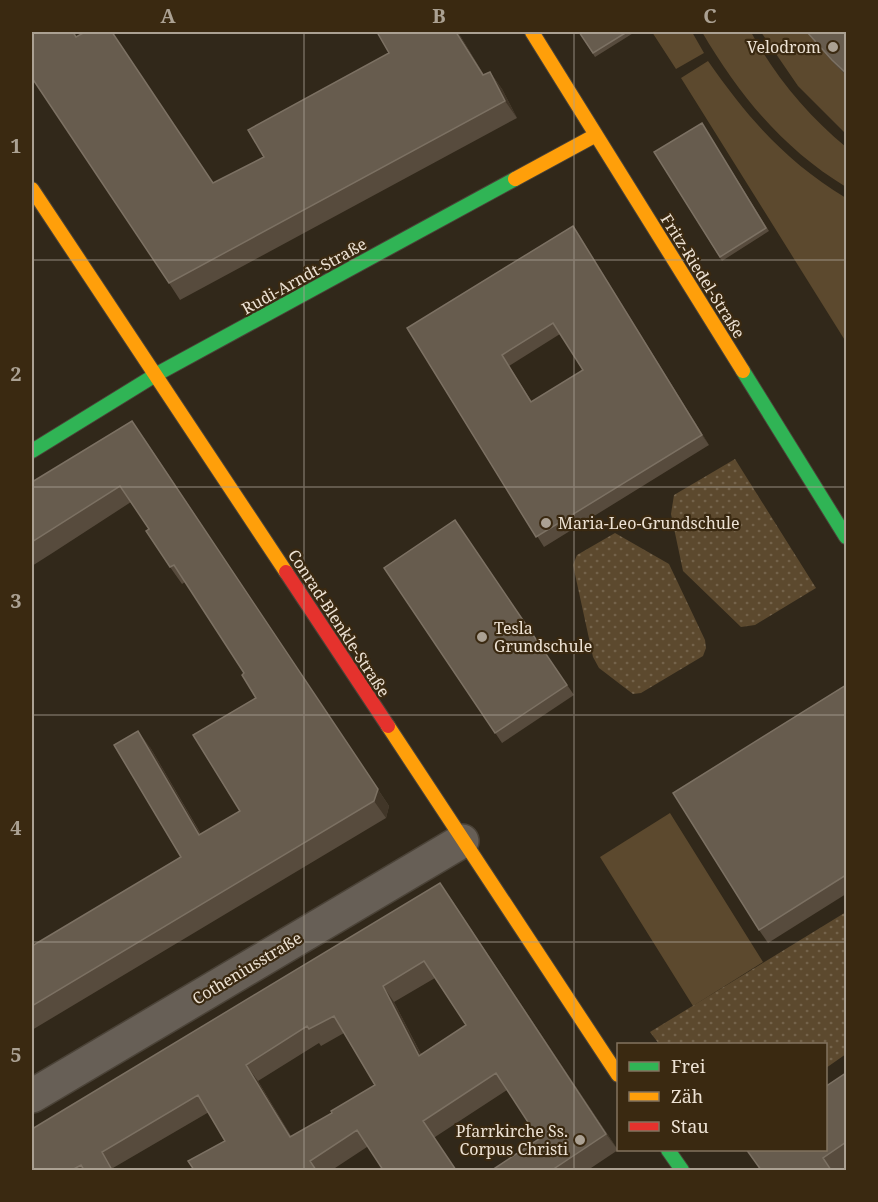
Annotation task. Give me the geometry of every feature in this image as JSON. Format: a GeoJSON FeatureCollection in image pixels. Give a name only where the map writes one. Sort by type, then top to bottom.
{"type":"FeatureCollection","features":[{"type":"Feature","properties":{"kind":"street","name":"Fritz-Riedel-Straße"},"geometry":{"type":"LineString","coordinates":[[532,32],[846,537]]}},
{"type":"Feature","properties":{"kind":"street","name":"Rudi-Arndt-Straße"},"geometry":{"type":"LineString","coordinates":[[32,451],[157,374],[596,135]]}},
{"type":"Feature","properties":{"kind":"street","name":"Conrad-Blenkle-Straße"},"geometry":{"type":"LineString","coordinates":[[32,189],[157,374],[617,1074]]}},
{"type":"Feature","properties":{"kind":"street","name":"Cotheniusstraße"},"geometry":{"type":"LineString","coordinates":[[32,1096],[462,841]]}},
{"type":"Feature","properties":{"kind":"street"},"geometry":{"type":"LineString","coordinates":[[669,1151],[682,1170]]}},
{"type":"Feature","properties":{"kind":"shaded area"},"geometry":{"type":"Polygon","coordinates":[[[652,32],[692,32],[704,53],[676,69],[652,32]]]}},
{"type":"Feature","properties":{"kind":"shaded area"},"geometry":{"type":"Polygon","coordinates":[[[702,32],[751,32],[770,64],[793,94],[818,122],[846,147],[846,187],[802,156],[764,119],[731,77],[702,32]]]}},
{"type":"Feature","properties":{"kind":"shaded area"},"geometry":{"type":"Polygon","coordinates":[[[761,32],[807,32],[846,75],[846,134],[798,86],[761,32]]]}},
{"type":"Feature","properties":{"kind":"shaded area"},"geometry":{"type":"Polygon","coordinates":[[[708,61],[753,120],[769,137],[804,169],[846,198],[846,342],[681,78],[708,61]]]}},
{"type":"Feature","properties":{"kind":"shaded area"},"geometry":{"type":"Polygon","coordinates":[[[735,459],[816,588],[755,625],[741,627],[683,571],[671,514],[674,495],[735,459]]]}},
{"type":"Feature","properties":{"kind":"shaded area"},"geometry":{"type":"Polygon","coordinates":[[[615,533],[669,564],[705,640],[706,648],[703,656],[641,693],[633,694],[599,668],[593,657],[573,565],[577,555],[615,533]]]}},
{"type":"Feature","properties":{"kind":"shaded area"},"geometry":{"type":"Polygon","coordinates":[[[670,813],[763,962],[693,1006],[600,857],[670,813]]]}},
{"type":"Feature","properties":{"kind":"shaded area"},"geometry":{"type":"Polygon","coordinates":[[[846,912],[846,1054],[827,1067],[827,1043],[658,1043],[650,1032],[846,912]]]}},
{"type":"Feature","properties":{"kind":"building"},"geometry":{"type":"Polygon","coordinates":[[[32,32],[73,32],[76,37],[85,32],[112,32],[213,183],[264,157],[248,130],[389,53],[377,32],[456,32],[483,75],[490,72],[505,101],[169,283],[32,78],[32,32]]]}},
{"type":"Feature","properties":{"kind":"building"},"geometry":{"type":"Polygon","coordinates":[[[579,32],[627,32],[593,53],[579,32]]]}},
{"type":"Feature","properties":{"kind":"building","name":"Velodrom"},"geometry":{"type":"Polygon","coordinates":[[[807,32],[846,32],[846,73],[832,60],[807,32]]]}},
{"type":"Feature","properties":{"kind":"building"},"geometry":{"type":"Polygon","coordinates":[[[702,123],[766,228],[720,257],[654,152],[702,123]]]}},
{"type":"Feature","properties":{"kind":"building"},"geometry":{"type":"Polygon","coordinates":[[[573,226],[702,435],[536,537],[407,328],[573,226]],[[553,323],[502,355],[531,402],[583,370],[553,323]]]}},
{"type":"Feature","properties":{"kind":"building"},"geometry":{"type":"Polygon","coordinates":[[[132,421],[378,789],[374,801],[32,1006],[32,946],[181,857],[114,745],[138,731],[199,835],[240,811],[193,735],[256,698],[242,675],[244,673],[174,565],[170,567],[146,531],[149,529],[120,486],[32,542],[32,482],[132,421]]]}},
{"type":"Feature","properties":{"kind":"building","name":"Tesla Grundschule"},"geometry":{"type":"Polygon","coordinates":[[[455,520],[567,685],[495,733],[384,568],[455,520]]]}},
{"type":"Feature","properties":{"kind":"building"},"geometry":{"type":"Polygon","coordinates":[[[846,685],[846,875],[759,930],[673,793],[846,685]]]}},
{"type":"Feature","properties":{"kind":"building"},"geometry":{"type":"Polygon","coordinates":[[[440,883],[606,1134],[552,1170],[492,1170],[539,1139],[496,1073],[423,1121],[456,1170],[383,1170],[357,1130],[310,1161],[316,1170],[194,1170],[188,1161],[225,1141],[198,1095],[102,1152],[112,1170],[84,1170],[81,1165],[72,1170],[32,1170],[32,1129],[440,883]],[[424,961],[383,986],[419,1056],[466,1025],[424,961]],[[334,1016],[309,1029],[307,1026],[246,1065],[290,1137],[375,1085],[334,1016]]]}},
{"type":"Feature","properties":{"kind":"building"},"geometry":{"type":"Polygon","coordinates":[[[846,1073],[846,1142],[823,1158],[831,1170],[761,1170],[747,1151],[827,1151],[827,1086],[846,1073]]]}},
{"type":"Feature","properties":{"kind":"traffic: fast"},"geometry":{"type":"LineString","coordinates":[[32,451],[157,374],[515,179]]}},
{"type":"Feature","properties":{"kind":"traffic: fast"},"geometry":{"type":"LineString","coordinates":[[743,371],[846,537]]}},
{"type":"Feature","properties":{"kind":"traffic: fast"},"geometry":{"type":"LineString","coordinates":[[669,1151],[682,1170]]}},
{"type":"Feature","properties":{"kind":"traffic: slow"},"geometry":{"type":"LineString","coordinates":[[532,32],[743,371]]}},
{"type":"Feature","properties":{"kind":"traffic: slow"},"geometry":{"type":"LineString","coordinates":[[515,179],[596,135]]}},
{"type":"Feature","properties":{"kind":"traffic: slow"},"geometry":{"type":"LineString","coordinates":[[32,189],[286,572]]}},
{"type":"Feature","properties":{"kind":"traffic: slow"},"geometry":{"type":"LineString","coordinates":[[388,726],[617,1073]]}},
{"type":"Feature","properties":{"kind":"traffic: jam"},"geometry":{"type":"LineString","coordinates":[[286,572],[388,726]]}},
{"type":"Feature","properties":{"kind":"place","name":"Velodrom"},"geometry":{"type":"Point","coordinates":[833,47]}},
{"type":"Feature","properties":{"kind":"place","name":"Maria-Leo-Grundschule"},"geometry":{"type":"Point","coordinates":[546,523]}},
{"type":"Feature","properties":{"kind":"place","name":"Tesla Grundschule"},"geometry":{"type":"Point","coordinates":[482,637]}},
{"type":"Feature","properties":{"kind":"place","name":"Pfarrkirche Ss. Corpus Christi"},"geometry":{"type":"Point","coordinates":[580,1140]}}]}
